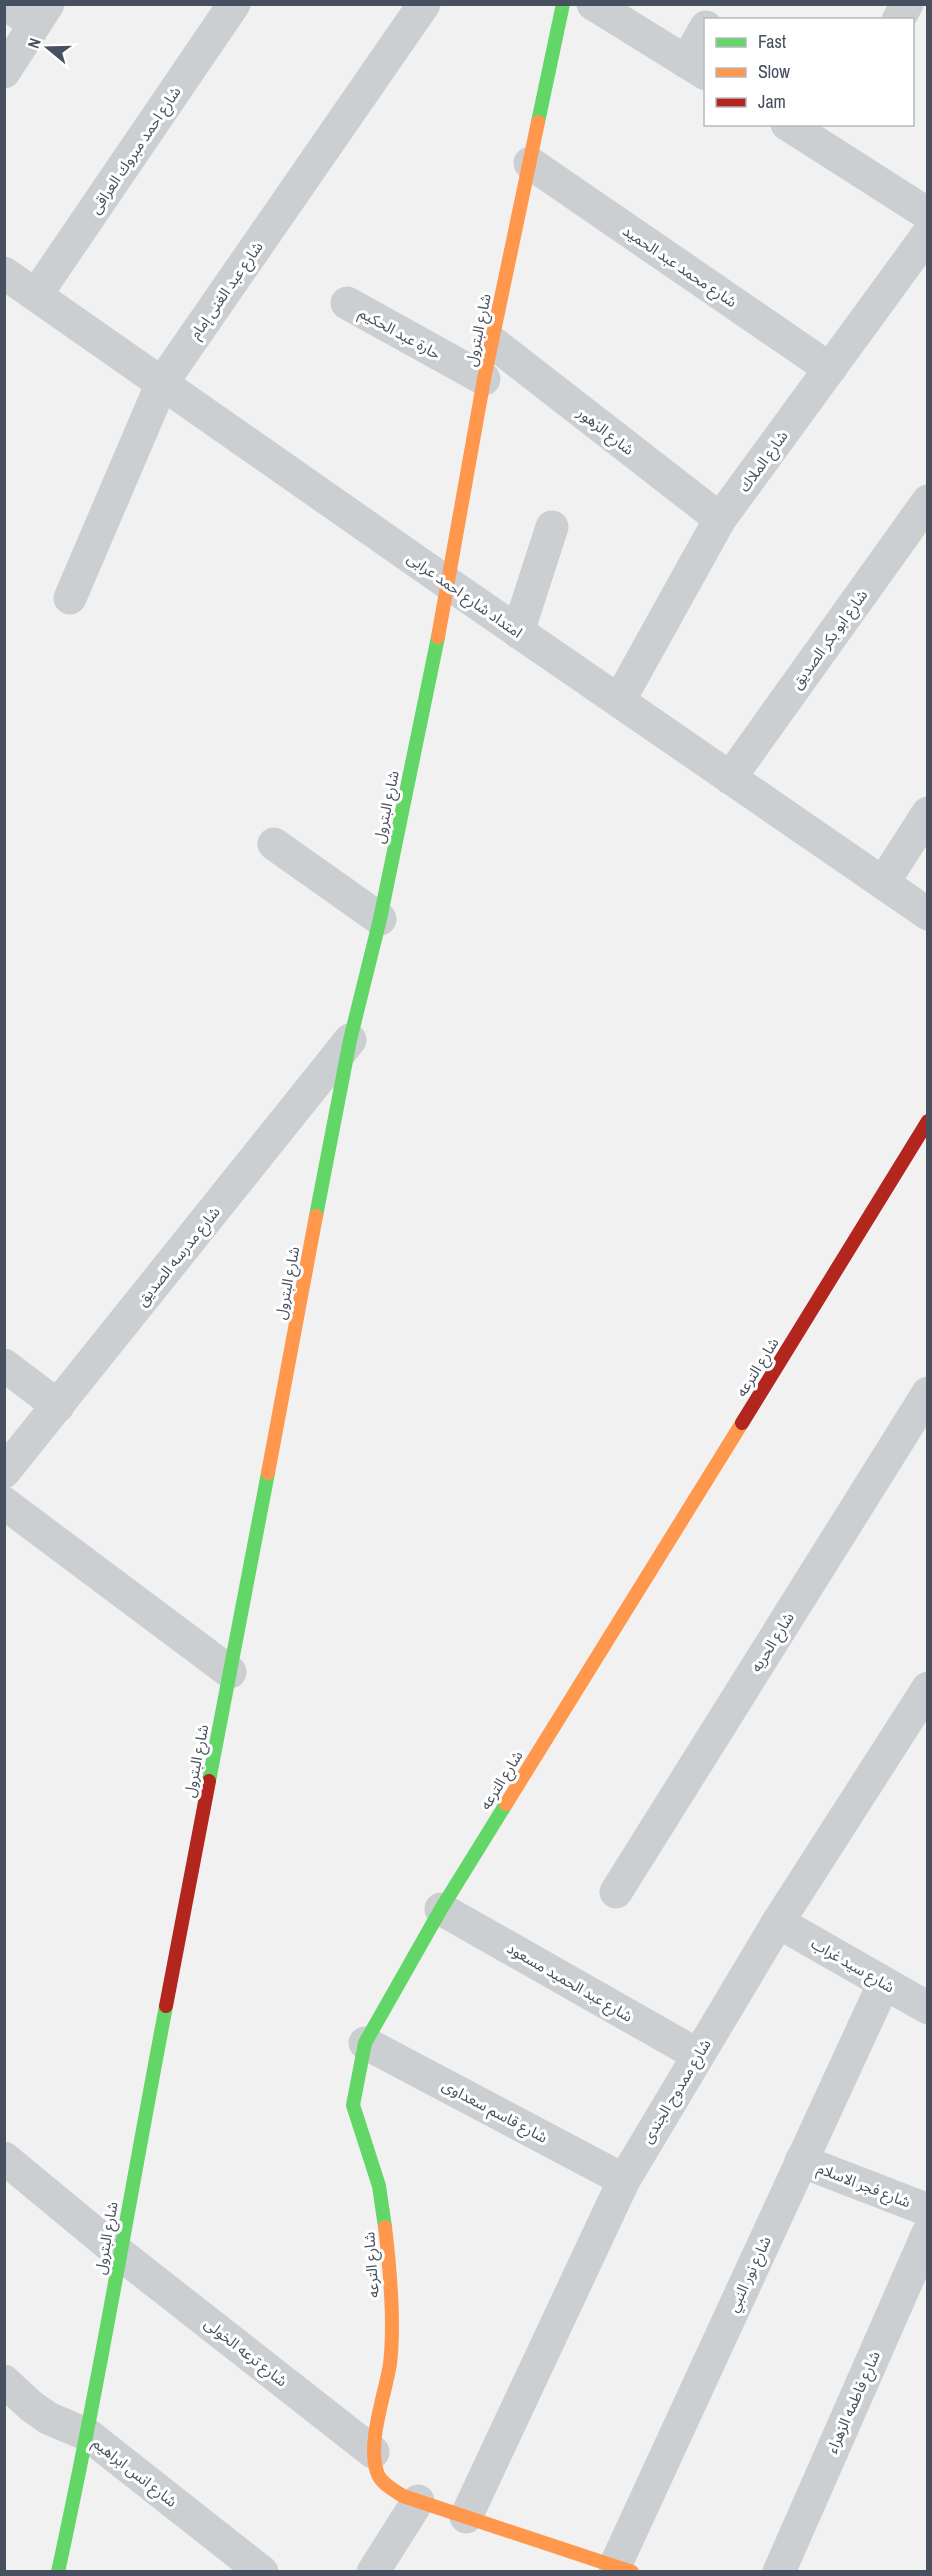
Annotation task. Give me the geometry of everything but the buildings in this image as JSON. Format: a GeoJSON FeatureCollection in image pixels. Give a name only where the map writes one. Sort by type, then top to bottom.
{"type":"FeatureCollection","features":[{"type":"Feature","properties":{"kind":"street"},"geometry":{"type":"LineString","coordinates":[[4,72],[41,14],[5,4]]}},
{"type":"Feature","properties":{"kind":"street","name":"شارع احمد مبروك العراقى"},"geometry":{"type":"LineString","coordinates":[[36,295],[234,4]]}},
{"type":"Feature","properties":{"kind":"street","name":"شارع عبد الغنى إمام"},"geometry":{"type":"LineString","coordinates":[[70,598],[162,383],[424,4]]}},
{"type":"Feature","properties":{"kind":"street","name":"شارع البترول"},"geometry":{"type":"LineString","coordinates":[[58,2571],[88,2435],[119,2253],[351,1040],[380,919],[449,584],[484,380],[563,4]]}},
{"type":"Feature","properties":{"kind":"street"},"geometry":{"type":"LineString","coordinates":[[593,4],[696,68],[704,32]]}},
{"type":"Feature","properties":{"kind":"street"},"geometry":{"type":"LineString","coordinates":[[711,18],[718,4]]}},
{"type":"Feature","properties":{"kind":"street"},"geometry":{"type":"LineString","coordinates":[[899,18],[907,4]]}},
{"type":"Feature","properties":{"kind":"street"},"geometry":{"type":"LineString","coordinates":[[793,126],[826,135],[927,214]]}},
{"type":"Feature","properties":{"kind":"street","name":"شارع محمد عبد الحميد"},"geometry":{"type":"LineString","coordinates":[[530,163],[830,369]]}},
{"type":"Feature","properties":{"kind":"street","name":"شارع الملاك"},"geometry":{"type":"LineString","coordinates":[[619,701],[720,519],[927,234]]}},
{"type":"Feature","properties":{"kind":"street","name":"امتداد شارع احمد عرابى"},"geometry":{"type":"LineString","coordinates":[[4,273],[927,914]]}},
{"type":"Feature","properties":{"kind":"street","name":"حارة عبد الحكيم"},"geometry":{"type":"LineString","coordinates":[[347,303],[484,380]]}},
{"type":"Feature","properties":{"kind":"street","name":"شارع الزهور"},"geometry":{"type":"LineString","coordinates":[[492,342],[720,519]]}},
{"type":"Feature","properties":{"kind":"street","name":"شارع ابو بكر الصديق"},"geometry":{"type":"LineString","coordinates":[[730,778],[927,501]]}},
{"type":"Feature","properties":{"kind":"street"},"geometry":{"type":"LineString","coordinates":[[518,632],[552,527]]}},
{"type":"Feature","properties":{"kind":"street"},"geometry":{"type":"LineString","coordinates":[[883,883],[927,813]]}},
{"type":"Feature","properties":{"kind":"street"},"geometry":{"type":"LineString","coordinates":[[274,843],[380,919]]}},
{"type":"Feature","properties":{"kind":"street","name":"شارع مدرسه الصديق"},"geometry":{"type":"LineString","coordinates":[[4,1472],[351,1040]]}},
{"type":"Feature","properties":{"kind":"street","name":"شارع الترعه"},"geometry":{"type":"LineString","coordinates":[[373,2452],[390,2362],[391,2274],[379,2186],[353,2105],[365,2043],[441,1909],[927,1121]]}},
{"type":"Feature","properties":{"kind":"street"},"geometry":{"type":"LineString","coordinates":[[4,1365],[58,1406]]}},
{"type":"Feature","properties":{"kind":"street","name":"شارع الحريه"},"geometry":{"type":"LineString","coordinates":[[616,1892],[927,1393]]}},
{"type":"Feature","properties":{"kind":"street"},"geometry":{"type":"LineString","coordinates":[[4,1503],[230,1672]]}},
{"type":"Feature","properties":{"kind":"street","name":"شارع ممدوح الجندى"},"geometry":{"type":"LineString","coordinates":[[466,2517],[624,2180],[778,1922],[927,1688]]}},
{"type":"Feature","properties":{"kind":"street","name":"شارع عبد الحميد مسعود"},"geometry":{"type":"LineString","coordinates":[[441,1909],[698,2055]]}},
{"type":"Feature","properties":{"kind":"street","name":"شارع سيد غراب"},"geometry":{"type":"LineString","coordinates":[[778,1922],[884,1983],[926,2003]]}},
{"type":"Feature","properties":{"kind":"street","name":"شارع نور النبي"},"geometry":{"type":"LineString","coordinates":[[624,2569],[801,2161],[884,1983]]}},
{"type":"Feature","properties":{"kind":"street","name":"شارع قاسم سعداوى"},"geometry":{"type":"LineString","coordinates":[[365,2043],[624,2180]]}},
{"type":"Feature","properties":{"kind":"street","name":"شارع ترعه الخولى"},"geometry":{"type":"LineString","coordinates":[[4,2158],[119,2253],[373,2452]]}},
{"type":"Feature","properties":{"kind":"street","name":"شارع فجر الاسلام"},"geometry":{"type":"LineString","coordinates":[[801,2161],[927,2210]]}},
{"type":"Feature","properties":{"kind":"street","name":"شارع فاطمه الزهراء"},"geometry":{"type":"LineString","coordinates":[[779,2571],[927,2233]]}},
{"type":"Feature","properties":{"kind":"street","name":"شارع انس ابراهيم"},"geometry":{"type":"LineString","coordinates":[[4,2381],[48,2418],[88,2435],[262,2571]]}},
{"type":"Feature","properties":{"kind":"street"},"geometry":{"type":"LineString","coordinates":[[373,2452],[377,2474],[396,2491],[578,2563],[624,2569]]}},
{"type":"Feature","properties":{"kind":"street"},"geometry":{"type":"LineString","coordinates":[[373,2571],[418,2501]]}},
{"type":"Feature","properties":{"kind":"traffic: fast"},"geometry":{"type":"LineString","coordinates":[[538,122],[563,4]]}},
{"type":"Feature","properties":{"kind":"traffic: fast"},"geometry":{"type":"LineString","coordinates":[[316,1216],[350,1040],[380,919],[438,637]]}},
{"type":"Feature","properties":{"kind":"traffic: fast"},"geometry":{"type":"LineString","coordinates":[[209,1781],[268,1473]]}},
{"type":"Feature","properties":{"kind":"traffic: fast"},"geometry":{"type":"LineString","coordinates":[[385,2227],[379,2186],[353,2105],[365,2043],[441,1909],[506,1804]]}},
{"type":"Feature","properties":{"kind":"traffic: fast"},"geometry":{"type":"LineString","coordinates":[[58,2572],[101,2360],[166,2006]]}},
{"type":"Feature","properties":{"kind":"traffic: slow"},"geometry":{"type":"LineString","coordinates":[[438,637],[484,379],[538,122]]}},
{"type":"Feature","properties":{"kind":"traffic: slow"},"geometry":{"type":"LineString","coordinates":[[268,1473],[316,1216]]}},
{"type":"Feature","properties":{"kind":"traffic: slow"},"geometry":{"type":"LineString","coordinates":[[506,1804],[742,1423]]}},
{"type":"Feature","properties":{"kind":"traffic: slow"},"geometry":{"type":"LineString","coordinates":[[385,2227],[392,2331],[390,2364],[375,2433],[374,2460],[381,2480],[403,2496],[632,2572]]}},
{"type":"Feature","properties":{"kind":"traffic: jam"},"geometry":{"type":"LineString","coordinates":[[742,1423],[928,1121]]}},
{"type":"Feature","properties":{"kind":"traffic: jam"},"geometry":{"type":"LineString","coordinates":[[166,2006],[209,1781]]}}]}
